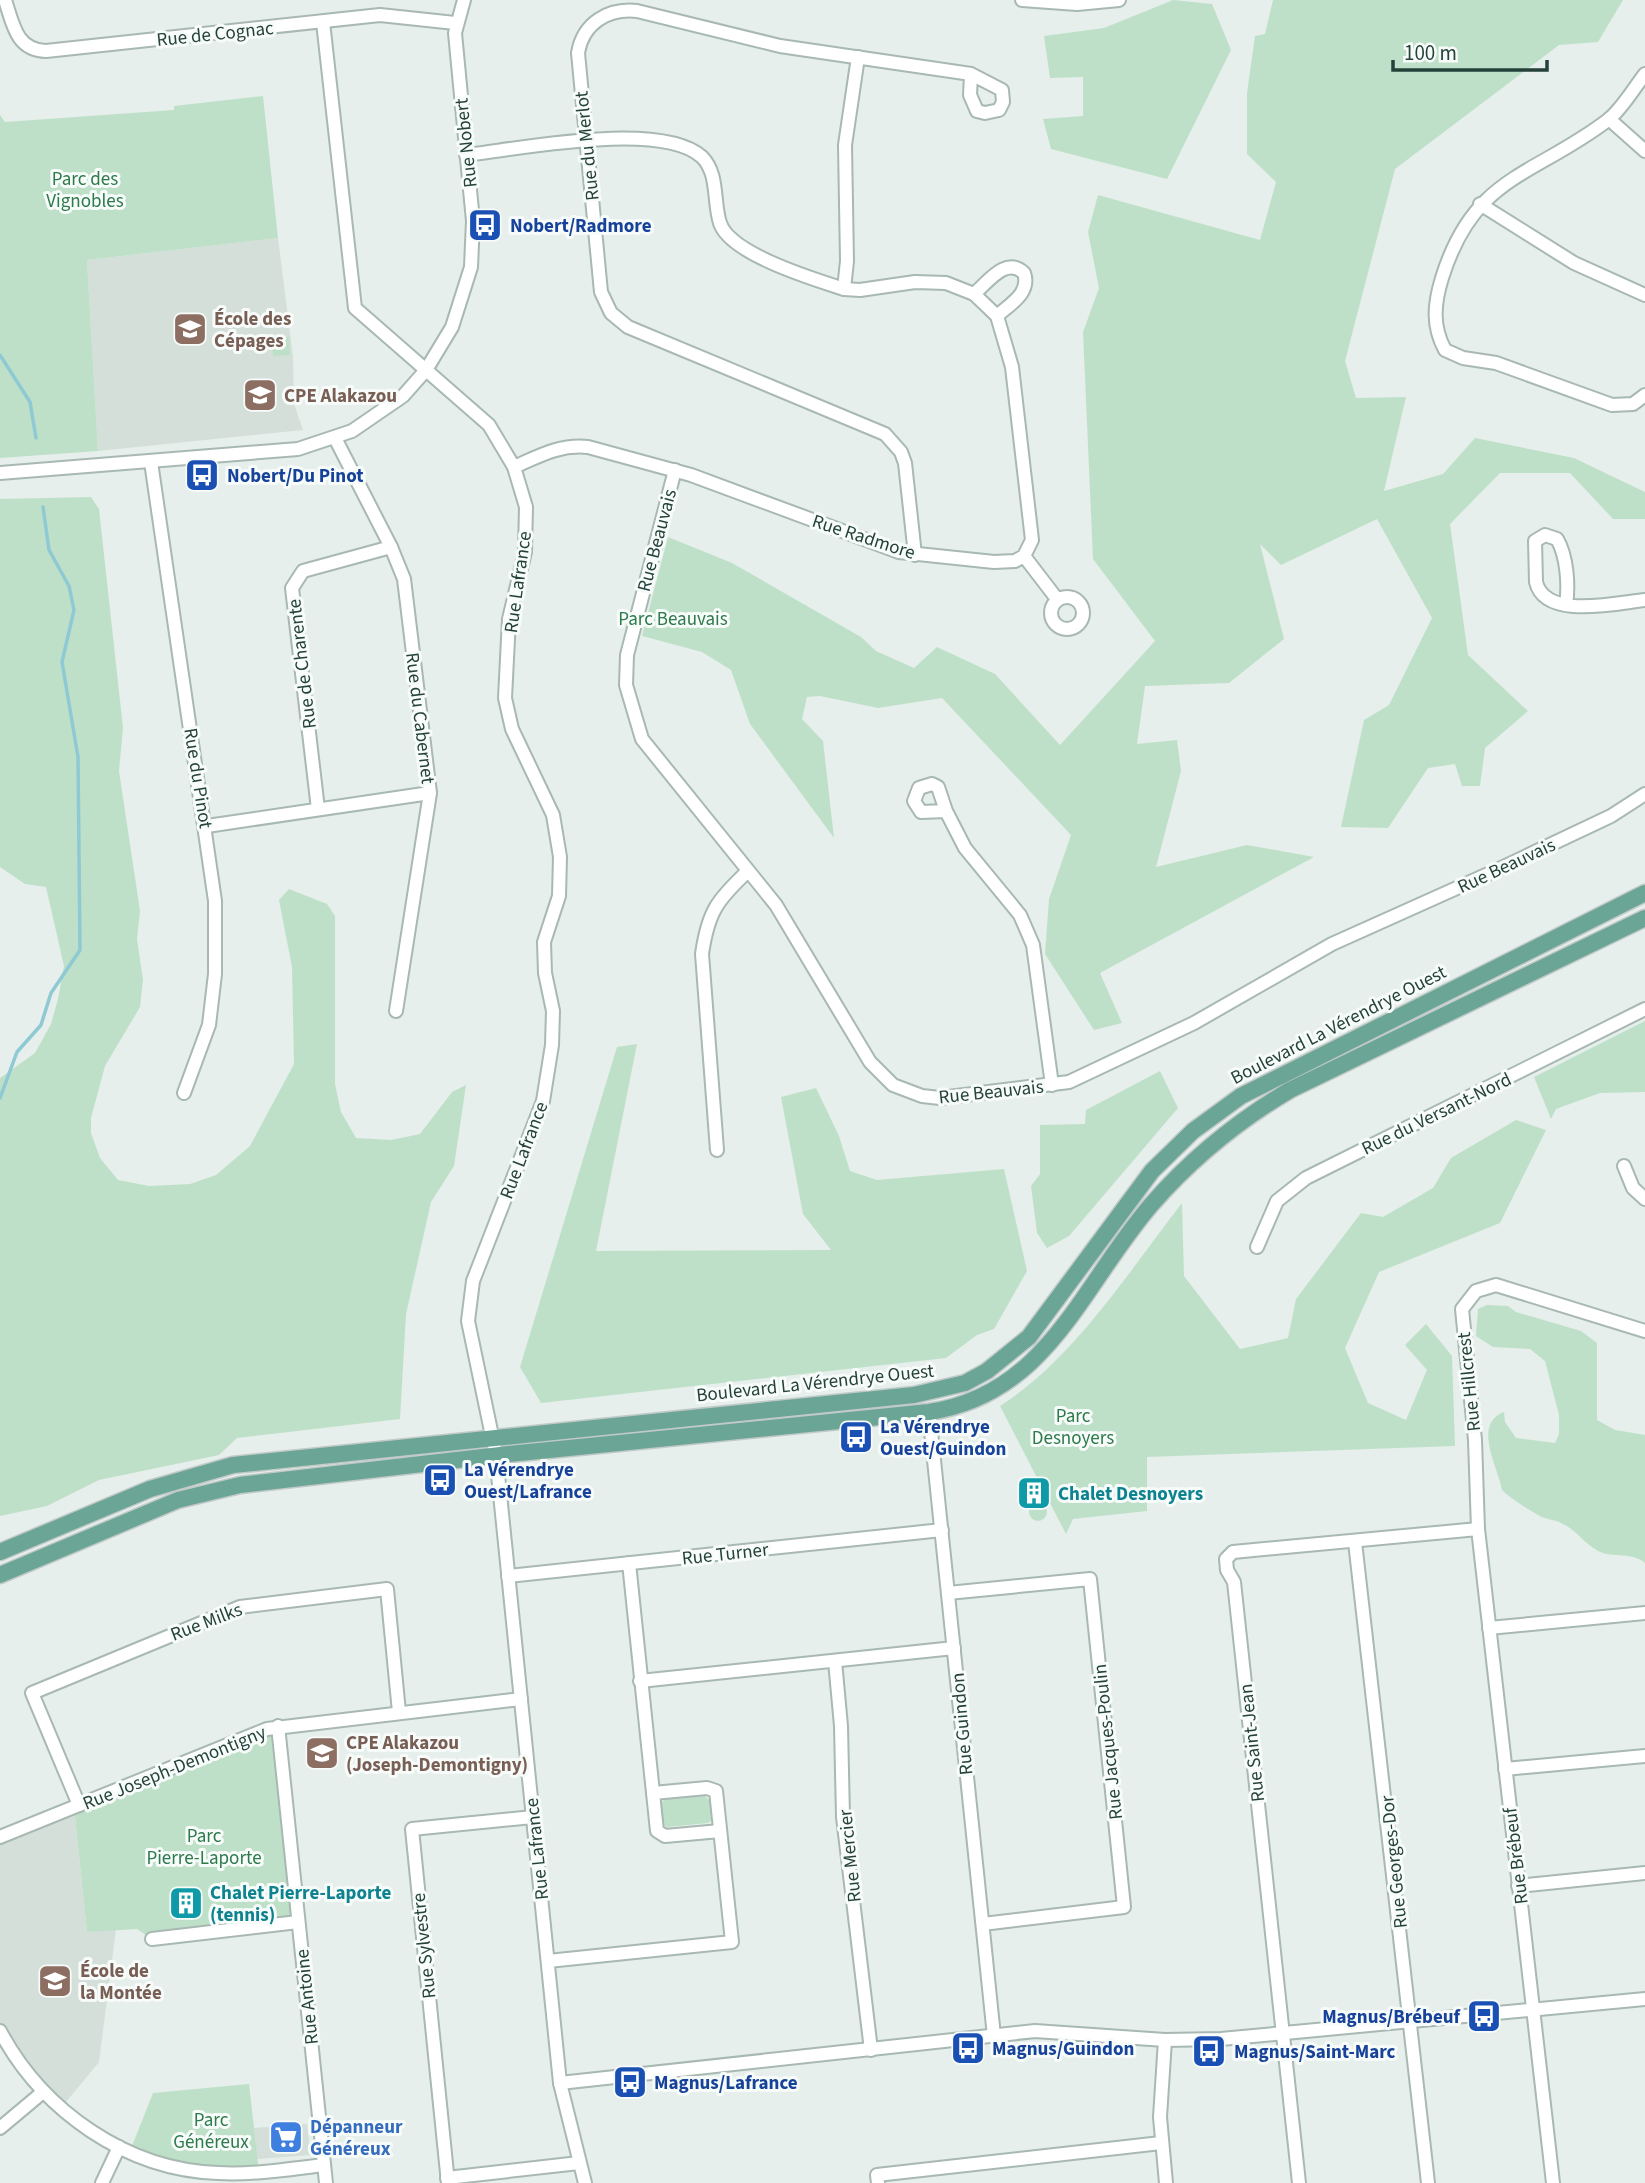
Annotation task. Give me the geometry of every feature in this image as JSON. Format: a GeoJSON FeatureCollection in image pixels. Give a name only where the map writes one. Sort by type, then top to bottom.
{"type":"FeatureCollection","features":[{"type":"Feature","properties":{"kind":"main road","name":"Boulevard La Vérendrye Ouest"},"geometry":{"type":"LineString","coordinates":[[0,1552],[150,1489],[233,1465],[914,1395],[965,1383],[986,1371],[1029,1337],[1132,1194],[1171,1151],[1210,1117],[1276,1076],[1645,893]]}},
{"type":"Feature","properties":{"kind":"main road","name":"Boulevard La Vérendrye Ouest"},"geometry":{"type":"LineString","coordinates":[[0,1575],[153,1510],[209,1491],[285,1478],[929,1412],[961,1406],[1009,1383],[1038,1358],[1149,1207],[1190,1163],[1235,1125],[1290,1090],[1645,918]]}},
{"type":"Feature","properties":{"kind":"street","name":"Rue de Cognac"},"geometry":{"type":"LineString","coordinates":[[5,0],[21,42],[37,51],[390,14],[456,23]]}},
{"type":"Feature","properties":{"kind":"street","name":"Rue Nobert"},"geometry":{"type":"LineString","coordinates":[[0,473],[287,451],[335,439],[389,407],[426,370],[452,327],[471,267],[473,221],[456,23],[464,0]]}},
{"type":"Feature","properties":{"kind":"street"},"geometry":{"type":"LineString","coordinates":[[1022,0],[1077,4],[1119,0]]}},
{"type":"Feature","properties":{"kind":"street","name":"Rue du Merlot"},"geometry":{"type":"LineString","coordinates":[[915,555],[905,463],[901,452],[886,434],[628,327],[611,313],[601,292],[578,65],[580,41],[593,23],[614,12],[637,11],[780,46],[971,74]]}},
{"type":"Feature","properties":{"kind":"street","name":"Rue Lafrance"},"geometry":{"type":"LineString","coordinates":[[323,22],[355,308],[489,425],[514,467],[526,507],[525,552],[509,620],[505,698],[512,729],[553,815],[560,857],[559,896],[544,942],[545,973],[553,1011],[552,1045],[543,1101],[470,1294],[471,1339],[496,1455],[560,2083],[584,2183]]}},
{"type":"Feature","properties":{"kind":"street"},"geometry":{"type":"LineString","coordinates":[[844,289],[847,261],[845,145],[858,57]]}},
{"type":"Feature","properties":{"kind":"street"},"geometry":{"type":"LineString","coordinates":[[1645,74],[1609,119],[1508,181],[1480,204],[1465,222],[1451,252],[1437,296],[1435,329],[1445,350],[1463,358],[1496,363],[1612,405],[1633,404],[1645,396]]}},
{"type":"Feature","properties":{"kind":"street"},"geometry":{"type":"LineString","coordinates":[[1609,119],[1645,151]]}},
{"type":"Feature","properties":{"kind":"street"},"geometry":{"type":"LineString","coordinates":[[466,155],[585,141],[651,139],[692,150],[707,163],[711,171],[720,224],[731,240],[749,251],[844,289],[860,290],[931,281],[974,294],[997,316],[1012,367],[1032,531],[1032,540],[1024,556],[1057,600]]}},
{"type":"Feature","properties":{"kind":"street"},"geometry":{"type":"LineString","coordinates":[[1480,204],[1574,263],[1645,295]]}},
{"type":"Feature","properties":{"kind":"street"},"geometry":{"type":"LineString","coordinates":[[974,294],[1007,267],[1014,267],[1024,273],[1027,285],[997,316]]}},
{"type":"Feature","properties":{"kind":"street","name":"Rue du Cabernet"},"geometry":{"type":"LineString","coordinates":[[335,439],[391,547],[404,579],[430,793],[396,1011]]}},
{"type":"Feature","properties":{"kind":"street","name":"Rue Radmore"},"geometry":{"type":"LineString","coordinates":[[514,467],[550,450],[576,446],[675,471],[915,555],[1005,562],[1024,556]]}},
{"type":"Feature","properties":{"kind":"street","name":"Rue du Pinot"},"geometry":{"type":"LineString","coordinates":[[151,461],[207,826],[215,901],[215,974],[209,1025],[184,1093]]}},
{"type":"Feature","properties":{"kind":"street","name":"Rue Beauvais"},"geometry":{"type":"LineString","coordinates":[[675,471],[630,638],[626,685],[642,739],[776,905],[870,1062],[893,1085],[922,1096],[940,1098],[1069,1082],[1240,999],[1310,955],[1611,816],[1645,794]]}},
{"type":"Feature","properties":{"kind":"street"},"geometry":{"type":"LineString","coordinates":[[1566,605],[1568,593],[1562,548],[1557,539],[1545,535],[1535,541],[1534,553],[1537,589],[1550,602],[1566,605],[1645,600]]}},
{"type":"Feature","properties":{"kind":"street","name":"Rue de Charente"},"geometry":{"type":"LineString","coordinates":[[318,810],[292,588],[303,571],[391,547]]}},
{"type":"Feature","properties":{"kind":"street"},"geometry":{"type":"LineString","coordinates":[[207,826],[430,793]]}},
{"type":"Feature","properties":{"kind":"street"},"geometry":{"type":"LineString","coordinates":[[946,811],[975,863],[1020,915],[1033,945],[1052,1085]]}},
{"type":"Feature","properties":{"kind":"street"},"geometry":{"type":"LineString","coordinates":[[717,1150],[702,954],[705,932],[719,898],[748,871]]}},
{"type":"Feature","properties":{"kind":"street","name":"Rue du Versant-Nord"},"geometry":{"type":"LineString","coordinates":[[1257,1247],[1277,1201],[1307,1178],[1645,1009]]}},
{"type":"Feature","properties":{"kind":"street"},"geometry":{"type":"LineString","coordinates":[[1624,1166],[1633,1188],[1645,1199]]}},
{"type":"Feature","properties":{"kind":"street","name":"Rue Hillcrest"},"geometry":{"type":"LineString","coordinates":[[1478,1529],[1475,1440],[1461,1321],[1462,1309],[1470,1297],[1476,1291],[1496,1285],[1645,1331]]}},
{"type":"Feature","properties":{"kind":"street","name":"Rue Guindon"},"geometry":{"type":"LineString","coordinates":[[929,1412],[994,2036]]}},
{"type":"Feature","properties":{"kind":"street","name":"Rue Saint-Jean"},"geometry":{"type":"LineString","coordinates":[[1299,2183],[1234,1582],[1227,1570],[1226,1559],[1233,1552],[1478,1529]]}},
{"type":"Feature","properties":{"kind":"street","name":"Rue Brébeuf"},"geometry":{"type":"LineString","coordinates":[[1478,1529],[1553,2183]]}},
{"type":"Feature","properties":{"kind":"street","name":"Rue Turner"},"geometry":{"type":"LineString","coordinates":[[508,1576],[942,1531]]}},
{"type":"Feature","properties":{"kind":"street","name":"Rue Georges-Dor"},"geometry":{"type":"LineString","coordinates":[[1355,1542],[1428,2183]]}},
{"type":"Feature","properties":{"kind":"street"},"geometry":{"type":"LineString","coordinates":[[629,1563],[657,1831],[660,1835],[720,1831]]}},
{"type":"Feature","properties":{"kind":"street","name":"Rue Jacques-Poulin"},"geometry":{"type":"LineString","coordinates":[[948,1593],[1090,1579],[1124,1907],[983,1924]]}},
{"type":"Feature","properties":{"kind":"street","name":"Rue Milks"},"geometry":{"type":"LineString","coordinates":[[79,1805],[32,1693],[240,1607],[387,1589],[399,1712]]}},
{"type":"Feature","properties":{"kind":"street"},"geometry":{"type":"LineString","coordinates":[[1489,1628],[1645,1612]]}},
{"type":"Feature","properties":{"kind":"street"},"geometry":{"type":"LineString","coordinates":[[640,1681],[954,1648]]}},
{"type":"Feature","properties":{"kind":"street","name":"Rue Mercier"},"geometry":{"type":"LineString","coordinates":[[835,1661],[840,1715],[843,1817],[871,2050]]}},
{"type":"Feature","properties":{"kind":"street","name":"Rue Joseph-Demontigny"},"geometry":{"type":"LineString","coordinates":[[0,1837],[244,1737],[278,1726],[521,1699]]}},
{"type":"Feature","properties":{"kind":"street","name":"Rue Antoine"},"geometry":{"type":"LineString","coordinates":[[278,1726],[326,2183]]}},
{"type":"Feature","properties":{"kind":"street"},"geometry":{"type":"LineString","coordinates":[[1505,1769],[1645,1756]]}},
{"type":"Feature","properties":{"kind":"street"},"geometry":{"type":"LineString","coordinates":[[548,1961],[732,1942],[718,1795],[711,1788],[653,1793]]}},
{"type":"Feature","properties":{"kind":"street","name":"Rue Sylvestre"},"geometry":{"type":"LineString","coordinates":[[447,2180],[412,1829],[533,1817]]}},
{"type":"Feature","properties":{"kind":"street"},"geometry":{"type":"LineString","coordinates":[[1518,1886],[1645,1874]]}},
{"type":"Feature","properties":{"kind":"street"},"geometry":{"type":"LineString","coordinates":[[152,1939],[298,1922]]}},
{"type":"Feature","properties":{"kind":"street"},"geometry":{"type":"LineString","coordinates":[[560,2083],[1047,2030],[1165,2040],[1283,2034],[1645,1999]]}},
{"type":"Feature","properties":{"kind":"street"},"geometry":{"type":"LineString","coordinates":[[0,2031],[43,2092],[83,2125],[119,2147],[164,2164],[214,2178],[324,2165]]}},
{"type":"Feature","properties":{"kind":"street"},"geometry":{"type":"LineString","coordinates":[[1165,2040],[1161,2143],[1166,2183]]}},
{"type":"Feature","properties":{"kind":"street"},"geometry":{"type":"LineString","coordinates":[[0,2128],[43,2092]]}},
{"type":"Feature","properties":{"kind":"street"},"geometry":{"type":"LineString","coordinates":[[878,2183],[877,2175],[1161,2143]]}},
{"type":"Feature","properties":{"kind":"street"},"geometry":{"type":"LineString","coordinates":[[102,2183],[119,2147]]}},
{"type":"Feature","properties":{"kind":"street"},"geometry":{"type":"LineString","coordinates":[[447,2180],[579,2163]]}},
{"type":"Feature","properties":{"kind":"shaded area","name":"École des Cépages"},"geometry":{"type":"Polygon","coordinates":[[[278,238],[293,357],[294,404],[303,430],[98,451],[87,260],[278,238]]]}},
{"type":"Feature","properties":{"kind":"shaded area","name":"École de la Montée"},"geometry":{"type":"Polygon","coordinates":[[[74,1808],[87,1932],[116,1929],[99,2062],[61,2108],[0,2031],[0,1837],[74,1808]]]}},
{"type":"Feature","properties":{"kind":"shaded area"},"geometry":{"type":"Polygon","coordinates":[[[307,2124],[311,2155],[257,2159],[254,2128],[307,2124]]]}},
{"type":"Feature","properties":{"kind":"green space"},"geometry":{"type":"Polygon","coordinates":[[[1173,0],[1212,4],[1231,50],[1167,179],[1051,149],[1043,119],[1083,116],[1083,77],[1050,78],[1044,36],[1104,28],[1173,0]]]}},
{"type":"Feature","properties":{"kind":"green space","name":"Parc Beauvais"},"geometry":{"type":"Polygon","coordinates":[[[1273,0],[1623,0],[1598,42],[1559,45],[1395,169],[1345,361],[1356,398],[1406,397],[1384,491],[1443,474],[1475,438],[1574,458],[1645,492],[1645,519],[1613,519],[1570,473],[1500,473],[1450,524],[1468,655],[1528,711],[1485,748],[1480,786],[1462,786],[1455,764],[1428,768],[1388,828],[1341,827],[1364,720],[1389,705],[1432,618],[1377,519],[1281,565],[1260,544],[1284,639],[1229,683],[1145,686],[1137,744],[1177,740],[1181,771],[1156,867],[1247,845],[1314,857],[1100,973],[1122,1023],[1094,1030],[1045,954],[1049,899],[1071,835],[942,698],[878,708],[820,696],[807,697],[802,719],[823,741],[834,838],[750,724],[731,670],[702,652],[642,636],[668,537],[732,563],[861,637],[876,651],[914,668],[937,647],[995,674],[1060,745],[1155,641],[1093,559],[1083,332],[1099,288],[1088,232],[1098,195],[1260,240],[1276,182],[1247,154],[1247,93],[1255,36],[1265,34],[1273,0]]]}},
{"type":"Feature","properties":{"kind":"green space","name":"Parc des Vignobles"},"geometry":{"type":"Polygon","coordinates":[[[263,96],[278,238],[87,260],[98,451],[0,458],[0,115],[5,122],[174,110],[174,106],[263,96]]]}},
{"type":"Feature","properties":{"kind":"green space"},"geometry":{"type":"Polygon","coordinates":[[[289,337],[290,355],[273,356],[271,338],[289,337]]]}},
{"type":"Feature","properties":{"kind":"green space"},"geometry":{"type":"Polygon","coordinates":[[[91,497],[99,509],[123,728],[119,771],[140,911],[137,939],[143,980],[140,1007],[105,1066],[91,1118],[91,1133],[100,1158],[118,1180],[149,1186],[190,1184],[216,1175],[250,1146],[294,1064],[292,967],[279,900],[289,889],[327,904],[335,916],[335,1084],[341,1112],[356,1138],[391,1140],[420,1134],[452,1092],[466,1085],[454,1166],[431,1202],[406,1314],[400,1419],[237,1438],[219,1455],[99,1480],[47,1506],[0,1516],[0,1078],[35,1053],[51,1024],[64,966],[46,887],[25,884],[0,867],[0,499],[91,497]]]}},
{"type":"Feature","properties":{"kind":"green space"},"geometry":{"type":"Polygon","coordinates":[[[1645,1021],[1645,1092],[1600,1093],[1556,1109],[1551,1119],[1534,1077],[1645,1021]]]}},
{"type":"Feature","properties":{"kind":"green space"},"geometry":{"type":"Polygon","coordinates":[[[637,1044],[596,1251],[831,1250],[803,1214],[781,1097],[816,1088],[839,1136],[850,1171],[877,1180],[1004,1169],[1027,1271],[994,1329],[977,1335],[946,1358],[541,1403],[520,1367],[617,1047],[637,1044]]]}},
{"type":"Feature","properties":{"kind":"green space"},"geometry":{"type":"Polygon","coordinates":[[[1160,1071],[1178,1108],[1069,1236],[1047,1248],[1037,1233],[1031,1186],[1040,1174],[1040,1125],[1085,1124],[1086,1110],[1160,1071]]]}},
{"type":"Feature","properties":{"kind":"green space","name":"Parc Desnoyers"},"geometry":{"type":"Polygon","coordinates":[[[1516,1120],[1546,1130],[1500,1223],[1379,1272],[1345,1348],[1368,1403],[1406,1420],[1427,1370],[1405,1345],[1426,1324],[1452,1356],[1455,1446],[1147,1457],[1147,1511],[1073,1519],[1066,1534],[1000,1406],[1027,1387],[1076,1339],[1182,1203],[1184,1276],[1240,1349],[1288,1338],[1296,1299],[1361,1213],[1383,1217],[1433,1188],[1451,1158],[1516,1120]]]}},
{"type":"Feature","properties":{"kind":"green space"},"geometry":{"type":"Polygon","coordinates":[[[1487,1305],[1508,1306],[1516,1312],[1581,1331],[1597,1343],[1597,1420],[1615,1430],[1645,1435],[1645,1563],[1636,1558],[1597,1550],[1568,1527],[1538,1515],[1502,1490],[1488,1436],[1495,1418],[1504,1412],[1505,1422],[1516,1438],[1555,1443],[1559,1434],[1559,1415],[1545,1361],[1530,1349],[1493,1347],[1476,1336],[1478,1309],[1487,1305]]]}},
{"type":"Feature","properties":{"kind":"green space"},"geometry":{"type":"Polygon","coordinates":[[[1038,1503],[1044,1506],[1047,1512],[1044,1518],[1038,1521],[1032,1518],[1029,1512],[1032,1506],[1038,1503]]]}},
{"type":"Feature","properties":{"kind":"green space","name":"Parc Pierre-Laporte"},"geometry":{"type":"Polygon","coordinates":[[[278,1726],[298,1922],[152,1939],[137,1929],[87,1932],[74,1808],[278,1726]]]}},
{"type":"Feature","properties":{"kind":"green space"},"geometry":{"type":"Polygon","coordinates":[[[705,1796],[710,1801],[712,1820],[708,1823],[667,1827],[661,1823],[659,1806],[665,1799],[705,1796]]]}},
{"type":"Feature","properties":{"kind":"green space","name":"Parc Généreux"},"geometry":{"type":"Polygon","coordinates":[[[249,2084],[259,2172],[229,2174],[130,2151],[153,2093],[249,2084]]]}},
{"type":"Feature","properties":{"kind":"waterway"},"geometry":{"type":"LineString","coordinates":[[0,355],[30,402],[36,438]]}},
{"type":"Feature","properties":{"kind":"waterway"},"geometry":{"type":"LineString","coordinates":[[0,1098],[17,1052],[41,1025],[51,993],[80,950],[78,757],[62,662],[74,610],[69,586],[49,550],[43,507]]}},
{"type":"Feature","properties":{"kind":"place","name":"Nobert/Radmore"},"geometry":{"type":"Point","coordinates":[485,225]}},
{"type":"Feature","properties":{"kind":"place","name":"École des Cépages"},"geometry":{"type":"Point","coordinates":[190,329]}},
{"type":"Feature","properties":{"kind":"place","name":"CPE Alakazou"},"geometry":{"type":"Point","coordinates":[260,395]}},
{"type":"Feature","properties":{"kind":"place","name":"Nobert/Du Pinot"},"geometry":{"type":"Point","coordinates":[202,475]}},
{"type":"Feature","properties":{"kind":"place","name":"La Vérendrye Ouest/Guindon"},"geometry":{"type":"Point","coordinates":[856,1437]}},
{"type":"Feature","properties":{"kind":"place","name":"La Vérendrye Ouest/Lafrance"},"geometry":{"type":"Point","coordinates":[440,1480]}},
{"type":"Feature","properties":{"kind":"place","name":"Chalet Desnoyers"},"geometry":{"type":"Point","coordinates":[1034,1493]}},
{"type":"Feature","properties":{"kind":"place","name":"CPE Alakazou (Joseph-Demontigny)"},"geometry":{"type":"Point","coordinates":[322,1753]}},
{"type":"Feature","properties":{"kind":"place","name":"Chalet Pierre-Laporte (tennis)"},"geometry":{"type":"Point","coordinates":[186,1903]}},
{"type":"Feature","properties":{"kind":"place","name":"École de la Montée"},"geometry":{"type":"Point","coordinates":[55,1981]}},
{"type":"Feature","properties":{"kind":"place","name":"Magnus/Brébeuf"},"geometry":{"type":"Point","coordinates":[1484,2016]}},
{"type":"Feature","properties":{"kind":"place","name":"Magnus/Guindon"},"geometry":{"type":"Point","coordinates":[968,2048]}},
{"type":"Feature","properties":{"kind":"place","name":"Magnus/Saint-Marc"},"geometry":{"type":"Point","coordinates":[1209,2051]}},
{"type":"Feature","properties":{"kind":"place","name":"Magnus/Lafrance"},"geometry":{"type":"Point","coordinates":[630,2082]}},
{"type":"Feature","properties":{"kind":"place","name":"Dépanneur Généreux"},"geometry":{"type":"Point","coordinates":[286,2137]}}]}
